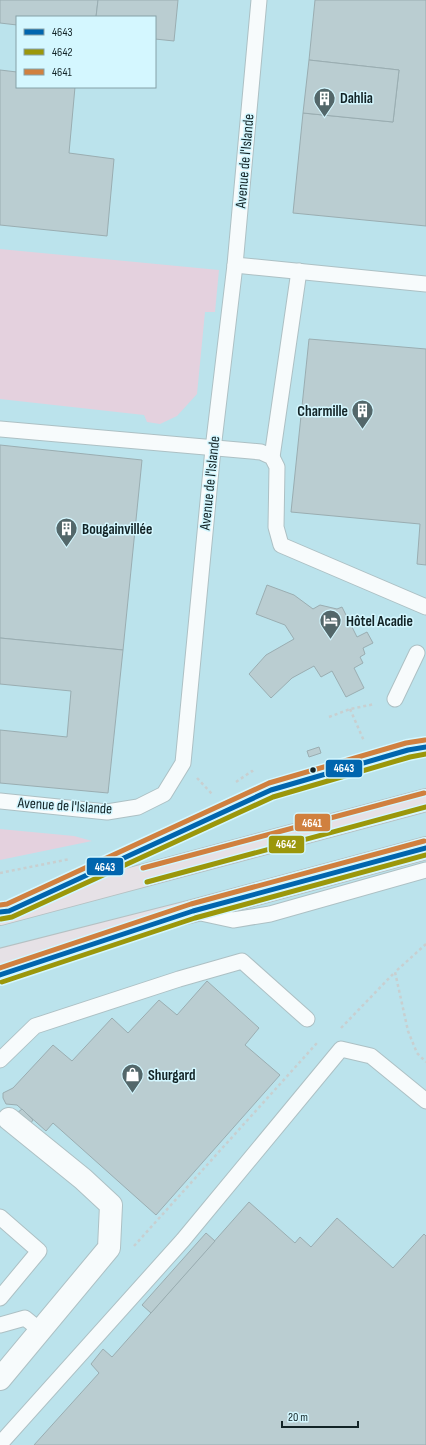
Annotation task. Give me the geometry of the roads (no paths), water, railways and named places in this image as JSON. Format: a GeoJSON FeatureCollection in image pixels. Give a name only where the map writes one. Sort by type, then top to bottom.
{"type":"FeatureCollection","features":[{"type":"Feature","properties":{"kind":"main road"},"geometry":{"type":"LineString","coordinates":[[3,912],[426,800]]}},
{"type":"Feature","properties":{"kind":"main road"},"geometry":{"type":"LineString","coordinates":[[0,960],[193,911],[426,848]]}},
{"type":"Feature","properties":{"kind":"main road"},"geometry":{"type":"LineString","coordinates":[[0,975],[193,911]]}},
{"type":"Feature","properties":{"kind":"street"},"geometry":{"type":"LineString","coordinates":[[0,1379],[109,1248],[111,1205],[83,1179],[4,1115]]}},
{"type":"Feature","properties":{"kind":"lane","name":"Avenue de l'Islande"},"geometry":{"type":"LineString","coordinates":[[0,801],[106,812],[138,807],[164,794],[183,763],[213,448],[235,265],[259,0]]}},
{"type":"Feature","properties":{"kind":"lane"},"geometry":{"type":"LineString","coordinates":[[235,265],[426,284]]}},
{"type":"Feature","properties":{"kind":"lane"},"geometry":{"type":"LineString","coordinates":[[299,271],[272,457],[277,467],[276,527],[281,545],[426,607]]}},
{"type":"Feature","properties":{"kind":"lane"},"geometry":{"type":"LineString","coordinates":[[0,429],[260,452],[272,457]]}},
{"type":"Feature","properties":{"kind":"lane"},"geometry":{"type":"LineString","coordinates":[[395,699],[417,653]]}},
{"type":"Feature","properties":{"kind":"lane"},"geometry":{"type":"LineString","coordinates":[[3,912],[271,790],[408,750],[426,747]]}},
{"type":"Feature","properties":{"kind":"lane"},"geometry":{"type":"LineString","coordinates":[[193,911],[233,920],[270,914],[426,870]]}},
{"type":"Feature","properties":{"kind":"lane"},"geometry":{"type":"LineString","coordinates":[[0,1060],[35,1026],[179,979],[242,961],[307,1019]]}},
{"type":"Feature","properties":{"kind":"lane"},"geometry":{"type":"LineString","coordinates":[[0,1444],[183,1240],[341,1049],[372,1056],[426,1101]]}},
{"type":"Feature","properties":{"kind":"lane"},"geometry":{"type":"LineString","coordinates":[[0,1217],[39,1250],[0,1298]]}},
{"type":"Feature","properties":{"kind":"lane"},"geometry":{"type":"LineString","coordinates":[[0,1325],[26,1318],[41,1331]]}},
{"type":"Feature","properties":{"kind":"place","name":"Dahlia"},"geometry":{"type":"Point","coordinates":[325,118]}},
{"type":"Feature","properties":{"kind":"place","name":"Charmille"},"geometry":{"type":"Point","coordinates":[363,430]}},
{"type":"Feature","properties":{"kind":"place","name":"Bougainvillée"},"geometry":{"type":"Point","coordinates":[67,548]}},
{"type":"Feature","properties":{"kind":"place","name":"Hôtel Acadie"},"geometry":{"type":"Point","coordinates":[331,640]}},
{"type":"Feature","properties":{"kind":"place","name":"Shurgard"},"geometry":{"type":"Point","coordinates":[132,1094]}}]}
